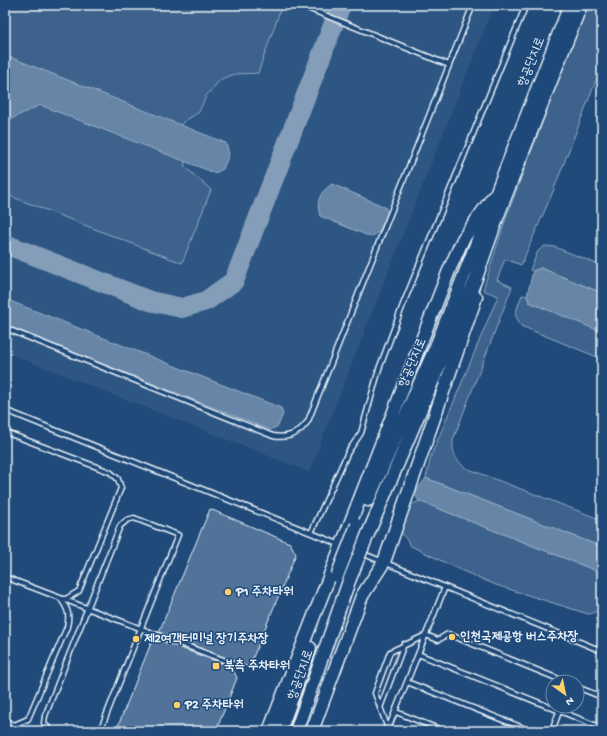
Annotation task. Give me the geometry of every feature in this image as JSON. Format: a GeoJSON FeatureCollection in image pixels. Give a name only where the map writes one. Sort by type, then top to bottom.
{"type":"FeatureCollection","features":[{"type":"Feature","properties":{"kind":"street","name":"항공단지로"},"geometry":{"type":"LineString","coordinates":[[280,731],[357,525],[437,344],[493,197],[570,5]]}},
{"type":"Feature","properties":{"kind":"street","name":"항공단지로"},"geometry":{"type":"LineString","coordinates":[[296,731],[349,581],[478,282],[491,247],[500,210],[581,5]]}},
{"type":"Feature","properties":{"kind":"street"},"geometry":{"type":"LineString","coordinates":[[269,731],[450,268],[463,239],[493,197]]}},
{"type":"Feature","properties":{"kind":"street"},"geometry":{"type":"LineString","coordinates":[[312,731],[362,596],[384,562],[478,282]]}},
{"type":"Feature","properties":{"kind":"lane"},"geometry":{"type":"LineString","coordinates":[[300,5],[449,65]]}},
{"type":"Feature","properties":{"kind":"lane"},"geometry":{"type":"LineString","coordinates":[[5,328],[273,436],[287,437],[298,432],[308,421],[473,5]]}},
{"type":"Feature","properties":{"kind":"lane"},"geometry":{"type":"LineString","coordinates":[[310,532],[348,452],[361,433],[379,369],[401,310],[526,5]]}},
{"type":"Feature","properties":{"kind":"lane"},"geometry":{"type":"LineString","coordinates":[[5,410],[602,650]]}},
{"type":"Feature","properties":{"kind":"lane"},"geometry":{"type":"LineString","coordinates":[[5,432],[110,472],[118,479],[121,488],[79,591],[66,599],[60,599]]}},
{"type":"Feature","properties":{"kind":"lane"},"geometry":{"type":"LineString","coordinates":[[51,731],[44,723],[45,716],[120,526],[127,520],[134,518],[178,535],[100,731]]}},
{"type":"Feature","properties":{"kind":"lane"},"geometry":{"type":"LineString","coordinates":[[5,577],[234,664]]}},
{"type":"Feature","properties":{"kind":"lane"},"geometry":{"type":"LineString","coordinates":[[388,730],[446,587]]}},
{"type":"Feature","properties":{"kind":"lane"},"geometry":{"type":"LineString","coordinates":[[5,721],[14,724],[28,719],[67,627],[69,618],[68,608],[60,599]]}},
{"type":"Feature","properties":{"kind":"lane"},"geometry":{"type":"LineString","coordinates":[[388,730],[375,692],[390,652],[404,644],[426,635],[438,640],[448,634],[546,674]]}},
{"type":"Feature","properties":{"kind":"lane"},"geometry":{"type":"LineString","coordinates":[[380,708],[404,644]]}},
{"type":"Feature","properties":{"kind":"lane"},"geometry":{"type":"LineString","coordinates":[[418,654],[545,705]]}},
{"type":"Feature","properties":{"kind":"lane"},"geometry":{"type":"LineString","coordinates":[[407,682],[531,731]]}},
{"type":"Feature","properties":{"kind":"lane"},"geometry":{"type":"LineString","coordinates":[[585,690],[602,697]]}},
{"type":"Feature","properties":{"kind":"lane"},"geometry":{"type":"LineString","coordinates":[[396,712],[444,731]]}},
{"type":"Feature","properties":{"kind":"lane"},"geometry":{"type":"LineString","coordinates":[[552,731],[558,714]]}},
{"type":"Feature","properties":{"kind":"lane"},"geometry":{"type":"LineString","coordinates":[[567,714],[602,728]]}},
{"type":"Feature","properties":{"kind":"shaded area"},"geometry":{"type":"Polygon","coordinates":[[[5,5],[494,5],[309,472],[5,352],[5,5]]]}},
{"type":"Feature","properties":{"kind":"shaded area"},"geometry":{"type":"Polygon","coordinates":[[[5,5],[282,5],[258,73],[235,74],[221,79],[206,96],[199,112],[182,123],[185,167],[211,190],[182,263],[5,194],[5,5]]]}},
{"type":"Feature","properties":{"kind":"shaded area"},"geometry":{"type":"Polygon","coordinates":[[[587,5],[602,5],[602,65],[552,194],[521,265],[505,259],[497,280],[512,287],[453,440],[453,445],[455,456],[466,468],[602,520],[602,547],[426,478],[431,456],[498,296],[483,290],[507,215],[587,5]]]}},
{"type":"Feature","properties":{"kind":"shaded area"},"geometry":{"type":"Polygon","coordinates":[[[5,55],[226,143],[229,154],[223,169],[215,173],[40,105],[5,122],[5,95],[8,93],[5,92],[5,55]]]}},
{"type":"Feature","properties":{"kind":"shaded area"},"geometry":{"type":"Polygon","coordinates":[[[332,184],[385,207],[388,213],[379,232],[371,237],[320,216],[318,206],[321,194],[332,184]]]}},
{"type":"Feature","properties":{"kind":"shaded area"},"geometry":{"type":"Polygon","coordinates":[[[545,246],[555,247],[602,266],[602,293],[541,268],[533,271],[530,270],[538,251],[545,246]]]}},
{"type":"Feature","properties":{"kind":"shaded area"},"geometry":{"type":"Polygon","coordinates":[[[541,268],[602,293],[602,332],[529,302],[527,296],[533,271],[541,268]]]}},
{"type":"Feature","properties":{"kind":"shaded area"},"geometry":{"type":"Polygon","coordinates":[[[522,295],[527,296],[529,302],[602,332],[602,359],[521,326],[515,314],[522,295]]]}},
{"type":"Feature","properties":{"kind":"shaded area"},"geometry":{"type":"Polygon","coordinates":[[[5,299],[281,408],[283,414],[278,426],[270,430],[5,325],[5,299]]]}},
{"type":"Feature","properties":{"kind":"shaded area"},"geometry":{"type":"Polygon","coordinates":[[[426,478],[602,547],[602,573],[419,501],[414,494],[426,478]]]}},
{"type":"Feature","properties":{"kind":"shaded area"},"geometry":{"type":"Polygon","coordinates":[[[419,501],[602,573],[603,591],[601,604],[598,609],[588,614],[496,585],[458,569],[411,546],[401,532],[409,506],[419,501]]]}},
{"type":"Feature","properties":{"kind":"building","name":"P1 주차타워"},"geometry":{"type":"Polygon","coordinates":[[[210,509],[290,543],[296,554],[249,667],[159,632],[210,509]]]}},
{"type":"Feature","properties":{"kind":"building","name":"P2 주차타워"},"geometry":{"type":"Polygon","coordinates":[[[153,638],[232,667],[237,678],[216,731],[116,731],[153,638]]]}},
{"type":"Feature","properties":{"kind":"taxiway"},"geometry":{"type":"LineString","coordinates":[[5,244],[150,301],[182,308],[206,301],[234,281],[341,5]]}},
{"type":"Feature","properties":{"kind":"place","name":"P1 주차타워"},"geometry":{"type":"Point","coordinates":[228,592]}},
{"type":"Feature","properties":{"kind":"place","name":"인천국제공항 버스주차장"},"geometry":{"type":"Point","coordinates":[452,637]}},
{"type":"Feature","properties":{"kind":"place","name":"제2여객터미널 장기주차장"},"geometry":{"type":"Point","coordinates":[136,639]}},
{"type":"Feature","properties":{"kind":"place","name":"북측 주차타워"},"geometry":{"type":"Point","coordinates":[216,666]}},
{"type":"Feature","properties":{"kind":"place","name":"P2 주차타워"},"geometry":{"type":"Point","coordinates":[177,705]}}]}
